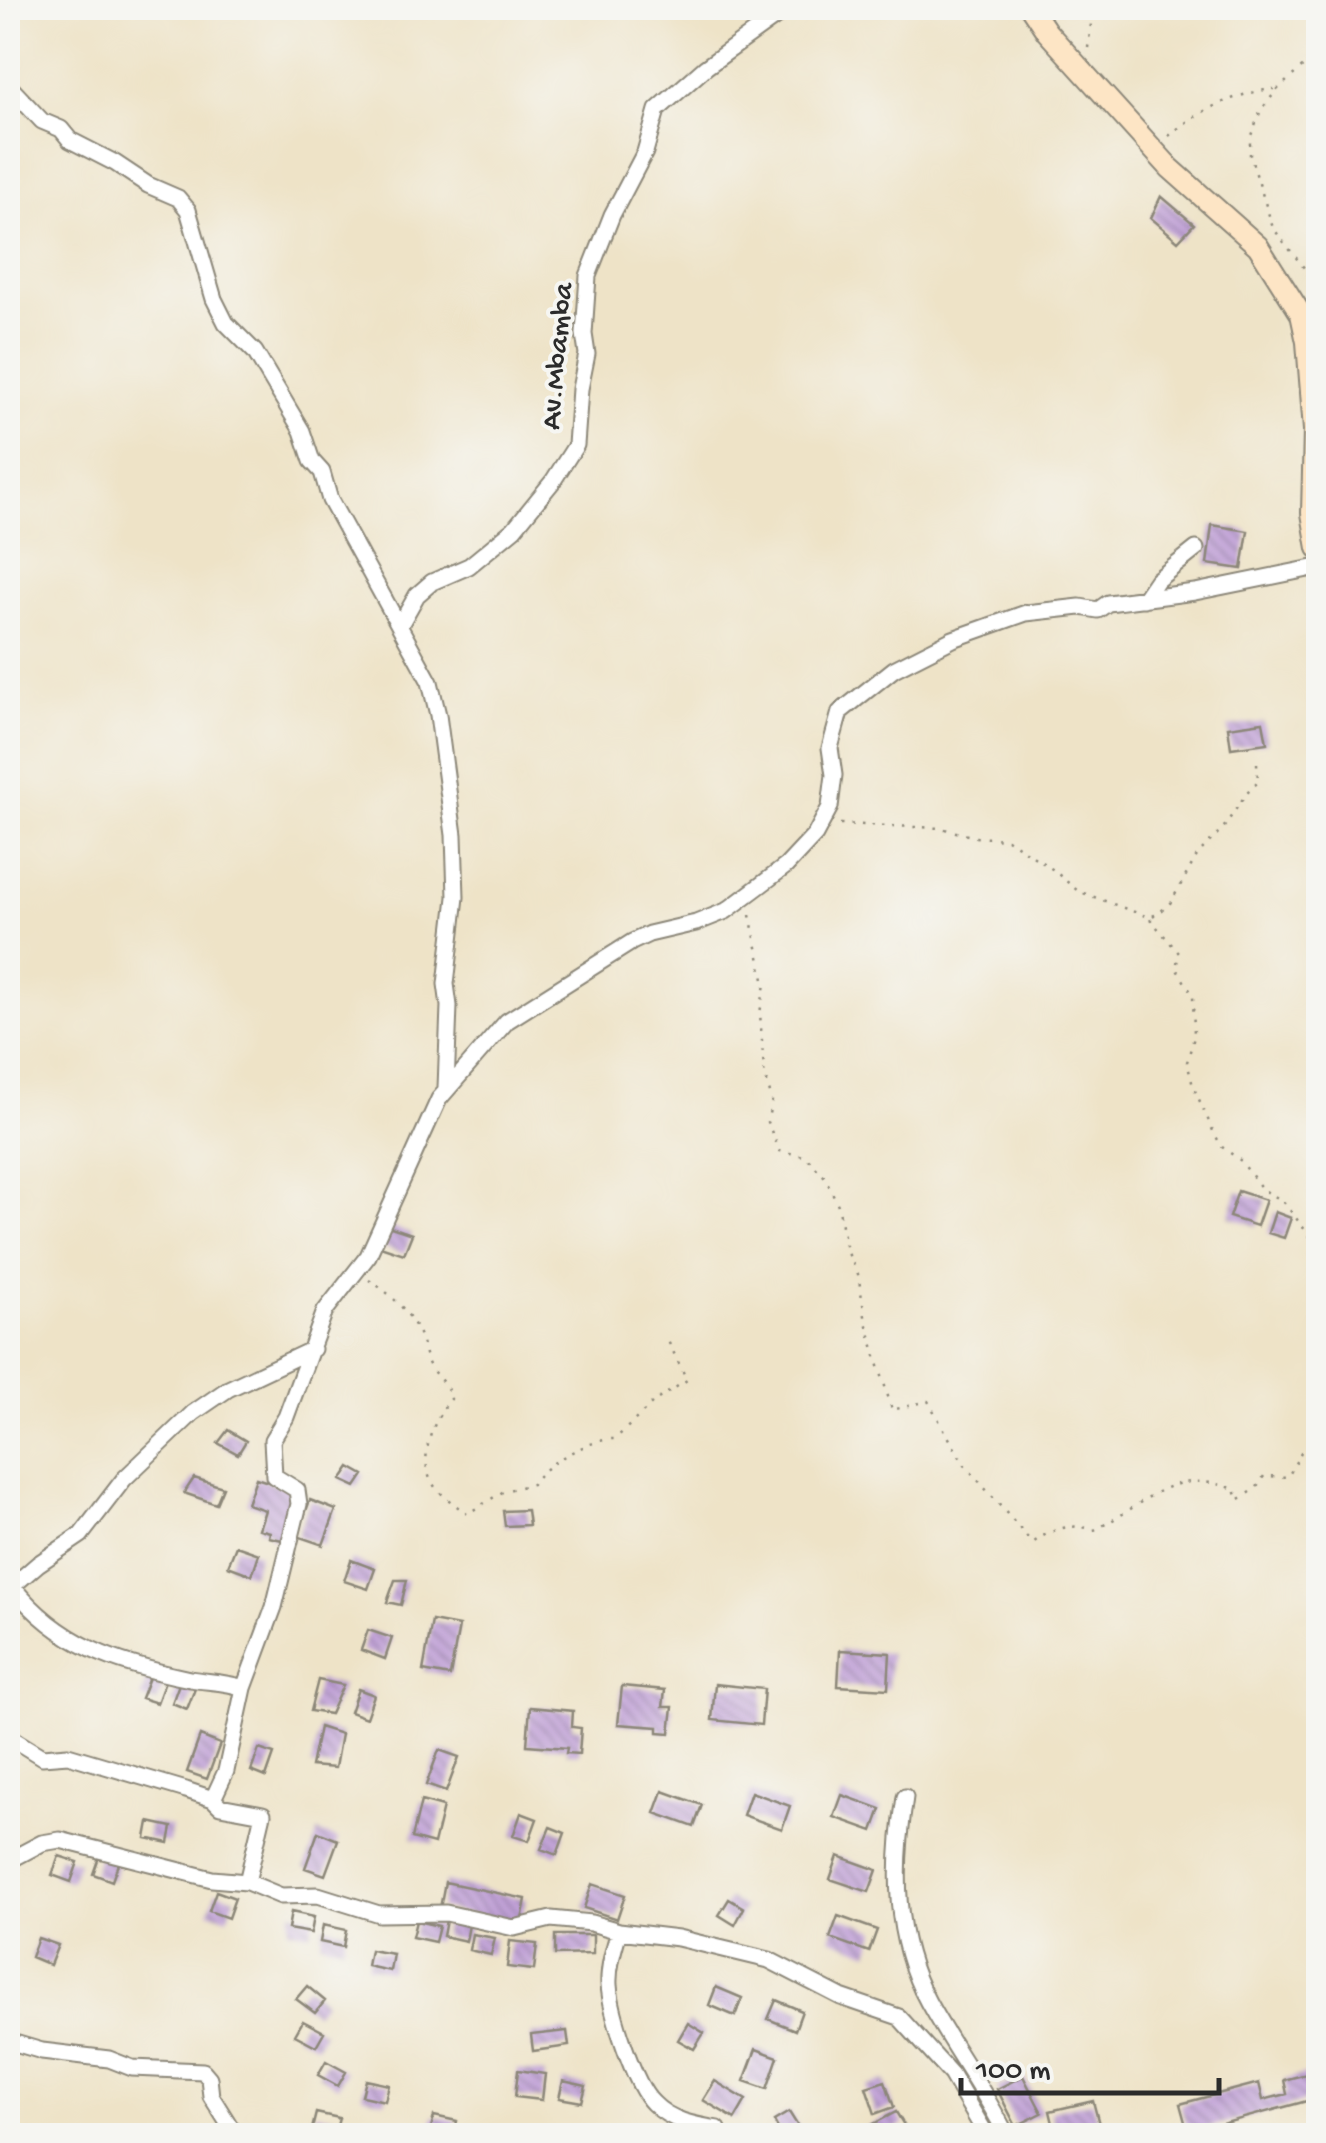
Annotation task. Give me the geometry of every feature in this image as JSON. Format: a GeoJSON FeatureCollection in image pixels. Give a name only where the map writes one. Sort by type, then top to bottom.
{"type":"FeatureCollection","features":[{"type":"Feature","properties":{"kind":"street","name":"Av.Mbamba"},"geometry":{"type":"LineString","coordinates":[[400,625],[418,595],[432,582],[469,566],[514,529],[553,482],[576,445],[587,354],[584,334],[588,276],[612,215],[645,152],[657,110],[706,67],[786,8]]}},
{"type":"Feature","properties":{"kind":"street"},"geometry":{"type":"LineString","coordinates":[[1031,8],[1155,152],[1258,246],[1302,314],[1314,430],[1312,513],[1318,548]]}},
{"type":"Feature","properties":{"kind":"street"},"geometry":{"type":"LineString","coordinates":[[8,86],[42,122],[61,129],[70,140],[148,185],[178,198],[188,210],[201,261],[226,323],[255,352],[302,432],[312,462],[322,472],[330,500],[430,682],[446,764],[454,835],[456,897],[446,984],[450,1006],[446,1088]]}},
{"type":"Feature","properties":{"kind":"street"},"geometry":{"type":"LineString","coordinates":[[1144,599],[1158,580],[1196,549]]}},
{"type":"Feature","properties":{"kind":"street"},"geometry":{"type":"LineString","coordinates":[[213,1799],[226,1771],[244,1688],[274,1607],[299,1504],[297,1490],[272,1471],[272,1440],[286,1418],[326,1311],[361,1266],[446,1088],[520,1010],[632,942],[710,917],[742,900],[786,866],[817,832],[834,790],[830,748],[840,712],[894,669],[954,639],[1026,613],[1080,606],[1098,610],[1108,603],[1240,584],[1318,567]]}},
{"type":"Feature","properties":{"kind":"street"},"geometry":{"type":"LineString","coordinates":[[244,1688],[155,1670],[84,1648],[46,1624],[10,1588],[80,1535],[124,1479],[193,1412],[228,1389],[312,1349]]}},
{"type":"Feature","properties":{"kind":"street"},"geometry":{"type":"LineString","coordinates":[[8,1736],[42,1757],[68,1756],[213,1799],[220,1806],[263,1814],[247,1882]]}},
{"type":"Feature","properties":{"kind":"street"},"geometry":{"type":"LineString","coordinates":[[904,1797],[895,1878],[908,1953],[927,2000],[982,2087],[1006,2136]]}},
{"type":"Feature","properties":{"kind":"street"},"geometry":{"type":"LineString","coordinates":[[8,1861],[42,1842],[60,1840],[212,1880],[247,1882],[272,1894],[318,1894],[379,1914],[446,1914],[514,1928],[551,1919],[591,1923],[770,1960],[841,1996],[888,2011],[912,2030],[951,2074],[987,2136]]}},
{"type":"Feature","properties":{"kind":"street"},"geometry":{"type":"LineString","coordinates":[[619,1931],[611,1958],[609,1986],[644,2091],[669,2116],[712,2132]]}},
{"type":"Feature","properties":{"kind":"street"},"geometry":{"type":"LineString","coordinates":[[8,2042],[83,2058],[108,2059],[132,2068],[204,2071],[211,2096],[236,2136]]}},
{"type":"Feature","properties":{"kind":"path"},"geometry":{"type":"LineString","coordinates":[[1079,67],[1091,42],[1093,8]]}},
{"type":"Feature","properties":{"kind":"path"},"geometry":{"type":"LineString","coordinates":[[1318,54],[1278,88],[1252,126],[1250,155],[1273,228],[1312,278],[1318,296]]}},
{"type":"Feature","properties":{"kind":"path"},"geometry":{"type":"LineString","coordinates":[[1155,152],[1173,131],[1198,116],[1251,91],[1278,88]]}},
{"type":"Feature","properties":{"kind":"path"},"geometry":{"type":"LineString","coordinates":[[1148,917],[1171,902],[1198,854],[1258,782],[1257,763]]}},
{"type":"Feature","properties":{"kind":"path"},"geometry":{"type":"LineString","coordinates":[[817,832],[836,824],[892,824],[1007,839],[1078,891],[1148,917],[1179,954],[1176,968],[1193,995],[1194,1037],[1187,1062],[1214,1133],[1222,1147],[1241,1161],[1262,1189],[1283,1201],[1318,1247]]}},
{"type":"Feature","properties":{"kind":"path"},"geometry":{"type":"LineString","coordinates":[[742,900],[754,926],[759,969],[765,984],[760,1013],[764,1070],[772,1101],[767,1122],[780,1152],[805,1156],[825,1177],[838,1206],[892,1410],[928,1400],[964,1464],[1034,1542],[1050,1530],[1083,1526],[1094,1530],[1168,1485],[1206,1479],[1235,1489],[1238,1500],[1256,1489],[1264,1476],[1288,1477],[1302,1452],[1318,1442]]}},
{"type":"Feature","properties":{"kind":"path"},"geometry":{"type":"LineString","coordinates":[[361,1266],[367,1278],[388,1291],[407,1315],[432,1370],[450,1390],[451,1399],[443,1408],[430,1440],[426,1467],[434,1486],[467,1514],[504,1491],[532,1484],[538,1472],[601,1438],[615,1438],[655,1400],[687,1380],[666,1337]]}},
{"type":"Feature","properties":{"kind":"building"},"geometry":{"type":"Polygon","coordinates":[[[1161,196],[1194,224],[1178,241],[1151,218],[1161,196]]]}},
{"type":"Feature","properties":{"kind":"building"},"geometry":{"type":"Polygon","coordinates":[[[1212,525],[1248,531],[1242,569],[1207,564],[1212,525]]]}},
{"type":"Feature","properties":{"kind":"building"},"geometry":{"type":"Polygon","coordinates":[[[1263,722],[1267,743],[1231,748],[1228,727],[1263,722]]]}},
{"type":"Feature","properties":{"kind":"building"},"geometry":{"type":"Polygon","coordinates":[[[1238,1191],[1266,1200],[1257,1226],[1229,1217],[1238,1191]]]}},
{"type":"Feature","properties":{"kind":"building"},"geometry":{"type":"Polygon","coordinates":[[[1275,1212],[1291,1218],[1284,1238],[1268,1233],[1275,1212]]]}},
{"type":"Feature","properties":{"kind":"building"},"geometry":{"type":"Polygon","coordinates":[[[388,1226],[412,1234],[404,1254],[380,1246],[388,1226]]]}},
{"type":"Feature","properties":{"kind":"building"},"geometry":{"type":"Polygon","coordinates":[[[228,1430],[246,1441],[238,1454],[218,1443],[228,1430]]]}},
{"type":"Feature","properties":{"kind":"building"},"geometry":{"type":"Polygon","coordinates":[[[350,1467],[364,1475],[356,1487],[341,1480],[350,1467]]]}},
{"type":"Feature","properties":{"kind":"building"},"geometry":{"type":"Polygon","coordinates":[[[194,1478],[223,1487],[216,1504],[184,1493],[194,1478]]]}},
{"type":"Feature","properties":{"kind":"building"},"geometry":{"type":"Polygon","coordinates":[[[256,1478],[296,1491],[282,1540],[259,1529],[265,1510],[247,1504],[256,1478]]]}},
{"type":"Feature","properties":{"kind":"building"},"geometry":{"type":"Polygon","coordinates":[[[310,1500],[336,1510],[323,1545],[297,1536],[310,1500]]]}},
{"type":"Feature","properties":{"kind":"building"},"geometry":{"type":"Polygon","coordinates":[[[527,1510],[529,1525],[505,1526],[503,1511],[527,1510]]]}},
{"type":"Feature","properties":{"kind":"building"},"geometry":{"type":"Polygon","coordinates":[[[236,1546],[259,1554],[252,1575],[228,1566],[236,1546]]]}},
{"type":"Feature","properties":{"kind":"building"},"geometry":{"type":"Polygon","coordinates":[[[351,1560],[375,1569],[368,1589],[344,1581],[351,1560]]]}},
{"type":"Feature","properties":{"kind":"building"},"geometry":{"type":"Polygon","coordinates":[[[395,1580],[407,1580],[401,1605],[387,1602],[395,1580]]]}},
{"type":"Feature","properties":{"kind":"building"},"geometry":{"type":"Polygon","coordinates":[[[432,1621],[459,1626],[450,1676],[423,1671],[432,1621]]]}},
{"type":"Feature","properties":{"kind":"building"},"geometry":{"type":"Polygon","coordinates":[[[368,1630],[392,1638],[385,1659],[361,1650],[368,1630]]]}},
{"type":"Feature","properties":{"kind":"building"},"geometry":{"type":"Polygon","coordinates":[[[840,1650],[890,1653],[888,1689],[838,1686],[840,1650]]]}},
{"type":"Feature","properties":{"kind":"building"},"geometry":{"type":"Polygon","coordinates":[[[150,1675],[165,1681],[157,1703],[141,1698],[150,1675]]]}},
{"type":"Feature","properties":{"kind":"building"},"geometry":{"type":"Polygon","coordinates":[[[318,1680],[343,1685],[330,1714],[310,1711],[318,1680]]]}},
{"type":"Feature","properties":{"kind":"building"},"geometry":{"type":"Polygon","coordinates":[[[180,1681],[196,1686],[187,1709],[172,1703],[180,1681]]]}},
{"type":"Feature","properties":{"kind":"building"},"geometry":{"type":"Polygon","coordinates":[[[715,1684],[764,1689],[761,1725],[712,1720],[715,1684]]]}},
{"type":"Feature","properties":{"kind":"building"},"geometry":{"type":"Polygon","coordinates":[[[622,1686],[665,1690],[663,1707],[673,1707],[670,1733],[658,1732],[658,1727],[618,1724],[622,1686]]]}},
{"type":"Feature","properties":{"kind":"building"},"geometry":{"type":"Polygon","coordinates":[[[358,1689],[374,1695],[366,1718],[350,1712],[358,1689]]]}},
{"type":"Feature","properties":{"kind":"building"},"geometry":{"type":"Polygon","coordinates":[[[530,1707],[573,1711],[572,1727],[581,1728],[579,1754],[566,1753],[567,1748],[527,1745],[530,1707]]]}},
{"type":"Feature","properties":{"kind":"building"},"geometry":{"type":"Polygon","coordinates":[[[319,1727],[341,1734],[335,1768],[311,1766],[319,1727]]]}},
{"type":"Feature","properties":{"kind":"building"},"geometry":{"type":"Polygon","coordinates":[[[200,1736],[220,1744],[207,1779],[187,1772],[200,1736]]]}},
{"type":"Feature","properties":{"kind":"building"},"geometry":{"type":"Polygon","coordinates":[[[259,1749],[274,1754],[266,1777],[251,1771],[259,1749]]]}},
{"type":"Feature","properties":{"kind":"building"},"geometry":{"type":"Polygon","coordinates":[[[439,1750],[459,1757],[446,1792],[426,1785],[439,1750]]]}},
{"type":"Feature","properties":{"kind":"building"},"geometry":{"type":"Polygon","coordinates":[[[663,1791],[702,1805],[694,1827],[655,1813],[663,1791]]]}},
{"type":"Feature","properties":{"kind":"building"},"geometry":{"type":"Polygon","coordinates":[[[751,1792],[790,1806],[782,1829],[743,1815],[751,1792]]]}},
{"type":"Feature","properties":{"kind":"building"},"geometry":{"type":"Polygon","coordinates":[[[842,1795],[881,1809],[873,1831],[834,1817],[842,1795]]]}},
{"type":"Feature","properties":{"kind":"building"},"geometry":{"type":"Polygon","coordinates":[[[421,1801],[443,1807],[434,1844],[412,1838],[421,1801]]]}},
{"type":"Feature","properties":{"kind":"building"},"geometry":{"type":"Polygon","coordinates":[[[521,1813],[537,1819],[529,1841],[513,1836],[521,1813]]]}},
{"type":"Feature","properties":{"kind":"building"},"geometry":{"type":"Polygon","coordinates":[[[149,1822],[172,1827],[169,1843],[146,1838],[149,1822]]]}},
{"type":"Feature","properties":{"kind":"building"},"geometry":{"type":"Polygon","coordinates":[[[550,1827],[565,1833],[557,1855],[541,1849],[550,1827]]]}},
{"type":"Feature","properties":{"kind":"building"},"geometry":{"type":"Polygon","coordinates":[[[318,1832],[338,1840],[325,1875],[305,1868],[318,1832]]]}},
{"type":"Feature","properties":{"kind":"building"},"geometry":{"type":"Polygon","coordinates":[[[100,1854],[119,1861],[112,1881],[93,1874],[100,1854]]]}},
{"type":"Feature","properties":{"kind":"building"},"geometry":{"type":"Polygon","coordinates":[[[59,1856],[78,1862],[71,1882],[52,1875],[59,1856]]]}},
{"type":"Feature","properties":{"kind":"building"},"geometry":{"type":"Polygon","coordinates":[[[838,1856],[877,1870],[869,1892],[830,1879],[838,1856]]]}},
{"type":"Feature","properties":{"kind":"building"},"geometry":{"type":"Polygon","coordinates":[[[445,1882],[526,1899],[521,1925],[440,1908],[445,1882]]]}},
{"type":"Feature","properties":{"kind":"building"},"geometry":{"type":"Polygon","coordinates":[[[592,1884],[625,1895],[617,1919],[584,1908],[592,1884]]]}},
{"type":"Feature","properties":{"kind":"building"},"geometry":{"type":"Polygon","coordinates":[[[216,1891],[235,1898],[228,1918],[209,1911],[216,1891]]]}},
{"type":"Feature","properties":{"kind":"building"},"geometry":{"type":"Polygon","coordinates":[[[729,1899],[744,1908],[735,1925],[719,1915],[729,1899]]]}},
{"type":"Feature","properties":{"kind":"building"},"geometry":{"type":"Polygon","coordinates":[[[291,1912],[314,1917],[311,1933],[288,1929],[291,1912]]]}},
{"type":"Feature","properties":{"kind":"building"},"geometry":{"type":"Polygon","coordinates":[[[838,1916],[877,1930],[869,1952],[830,1938],[838,1916]]]}},
{"type":"Feature","properties":{"kind":"building"},"geometry":{"type":"Polygon","coordinates":[[[446,1920],[469,1925],[466,1941],[443,1936],[446,1920]]]}},
{"type":"Feature","properties":{"kind":"building"},"geometry":{"type":"Polygon","coordinates":[[[416,1921],[439,1926],[435,1942],[412,1937],[416,1921]]]}},
{"type":"Feature","properties":{"kind":"building"},"geometry":{"type":"Polygon","coordinates":[[[323,1925],[346,1930],[343,1947],[320,1942],[323,1925]]]}},
{"type":"Feature","properties":{"kind":"building"},"geometry":{"type":"Polygon","coordinates":[[[472,1934],[495,1938],[491,1955],[469,1950],[472,1934]]]}},
{"type":"Feature","properties":{"kind":"building"},"geometry":{"type":"Polygon","coordinates":[[[555,1935],[593,1935],[593,1954],[555,1955],[555,1935]]]}},
{"type":"Feature","properties":{"kind":"building"},"geometry":{"type":"Polygon","coordinates":[[[38,1938],[58,1945],[50,1965],[31,1957],[38,1938]]]}},
{"type":"Feature","properties":{"kind":"building"},"geometry":{"type":"Polygon","coordinates":[[[510,1941],[537,1944],[534,1970],[507,1967],[510,1941]]]}},
{"type":"Feature","properties":{"kind":"building"},"geometry":{"type":"Polygon","coordinates":[[[370,1950],[393,1954],[390,1971],[367,1966],[370,1950]]]}},
{"type":"Feature","properties":{"kind":"building"},"geometry":{"type":"Polygon","coordinates":[[[307,1986],[325,2001],[315,2013],[296,1999],[307,1986]]]}},
{"type":"Feature","properties":{"kind":"building"},"geometry":{"type":"Polygon","coordinates":[[[716,1987],[742,1998],[735,2016],[709,2005],[716,1987]]]}},
{"type":"Feature","properties":{"kind":"building"},"geometry":{"type":"Polygon","coordinates":[[[776,2000],[802,2011],[795,2030],[768,2019],[776,2000]]]}},
{"type":"Feature","properties":{"kind":"building"},"geometry":{"type":"Polygon","coordinates":[[[303,2021],[324,2032],[316,2046],[295,2035],[303,2021]]]}},
{"type":"Feature","properties":{"kind":"building"},"geometry":{"type":"Polygon","coordinates":[[[688,2023],[704,2033],[694,2049],[678,2040],[688,2023]]]}},
{"type":"Feature","properties":{"kind":"building"},"geometry":{"type":"Polygon","coordinates":[[[567,2031],[569,2046],[533,2051],[531,2035],[567,2031]]]}},
{"type":"Feature","properties":{"kind":"building"},"geometry":{"type":"Polygon","coordinates":[[[756,2049],[778,2057],[767,2089],[744,2081],[756,2049]]]}},
{"type":"Feature","properties":{"kind":"building"},"geometry":{"type":"Polygon","coordinates":[[[326,2061],[346,2072],[338,2086],[318,2075],[326,2061]]]}},
{"type":"Feature","properties":{"kind":"building"},"geometry":{"type":"Polygon","coordinates":[[[518,2070],[545,2074],[542,2100],[515,2097],[518,2070]]]}},
{"type":"Feature","properties":{"kind":"building"},"geometry":{"type":"Polygon","coordinates":[[[1318,2071],[1318,2098],[1188,2133],[1180,2104],[1259,2083],[1263,2100],[1287,2094],[1284,2080],[1318,2071]]]}},
{"type":"Feature","properties":{"kind":"building"},"geometry":{"type":"Polygon","coordinates":[[[1023,2076],[1042,2113],[1016,2126],[997,2089],[1023,2076]]]}},
{"type":"Feature","properties":{"kind":"building"},"geometry":{"type":"Polygon","coordinates":[[[366,2080],[389,2085],[385,2101],[362,2096],[366,2080]]]}},
{"type":"Feature","properties":{"kind":"building"},"geometry":{"type":"Polygon","coordinates":[[[563,2081],[586,2086],[582,2102],[559,2098],[563,2081]]]}},
{"type":"Feature","properties":{"kind":"building"},"geometry":{"type":"Polygon","coordinates":[[[715,2081],[746,2100],[735,2119],[703,2100],[715,2081]]]}},
{"type":"Feature","properties":{"kind":"building"},"geometry":{"type":"Polygon","coordinates":[[[885,2081],[894,2107],[875,2114],[866,2087],[885,2081]]]}},
{"type":"Feature","properties":{"kind":"building"},"geometry":{"type":"Polygon","coordinates":[[[1093,2101],[1100,2128],[1056,2136],[1050,2111],[1093,2101]]]}},
{"type":"Feature","properties":{"kind":"building"},"geometry":{"type":"Polygon","coordinates":[[[789,2112],[799,2128],[782,2136],[774,2121],[789,2112]]]}},
{"type":"Feature","properties":{"kind":"building"},"geometry":{"type":"Polygon","coordinates":[[[896,2112],[904,2125],[884,2136],[871,2136],[866,2128],[896,2112]]]}},
{"type":"Feature","properties":{"kind":"building"},"geometry":{"type":"Polygon","coordinates":[[[316,2113],[339,2118],[335,2134],[312,2129],[316,2113]]]}},
{"type":"Feature","properties":{"kind":"building"},"geometry":{"type":"Polygon","coordinates":[[[434,2116],[457,2121],[454,2136],[430,2132],[434,2116]]]}}]}
